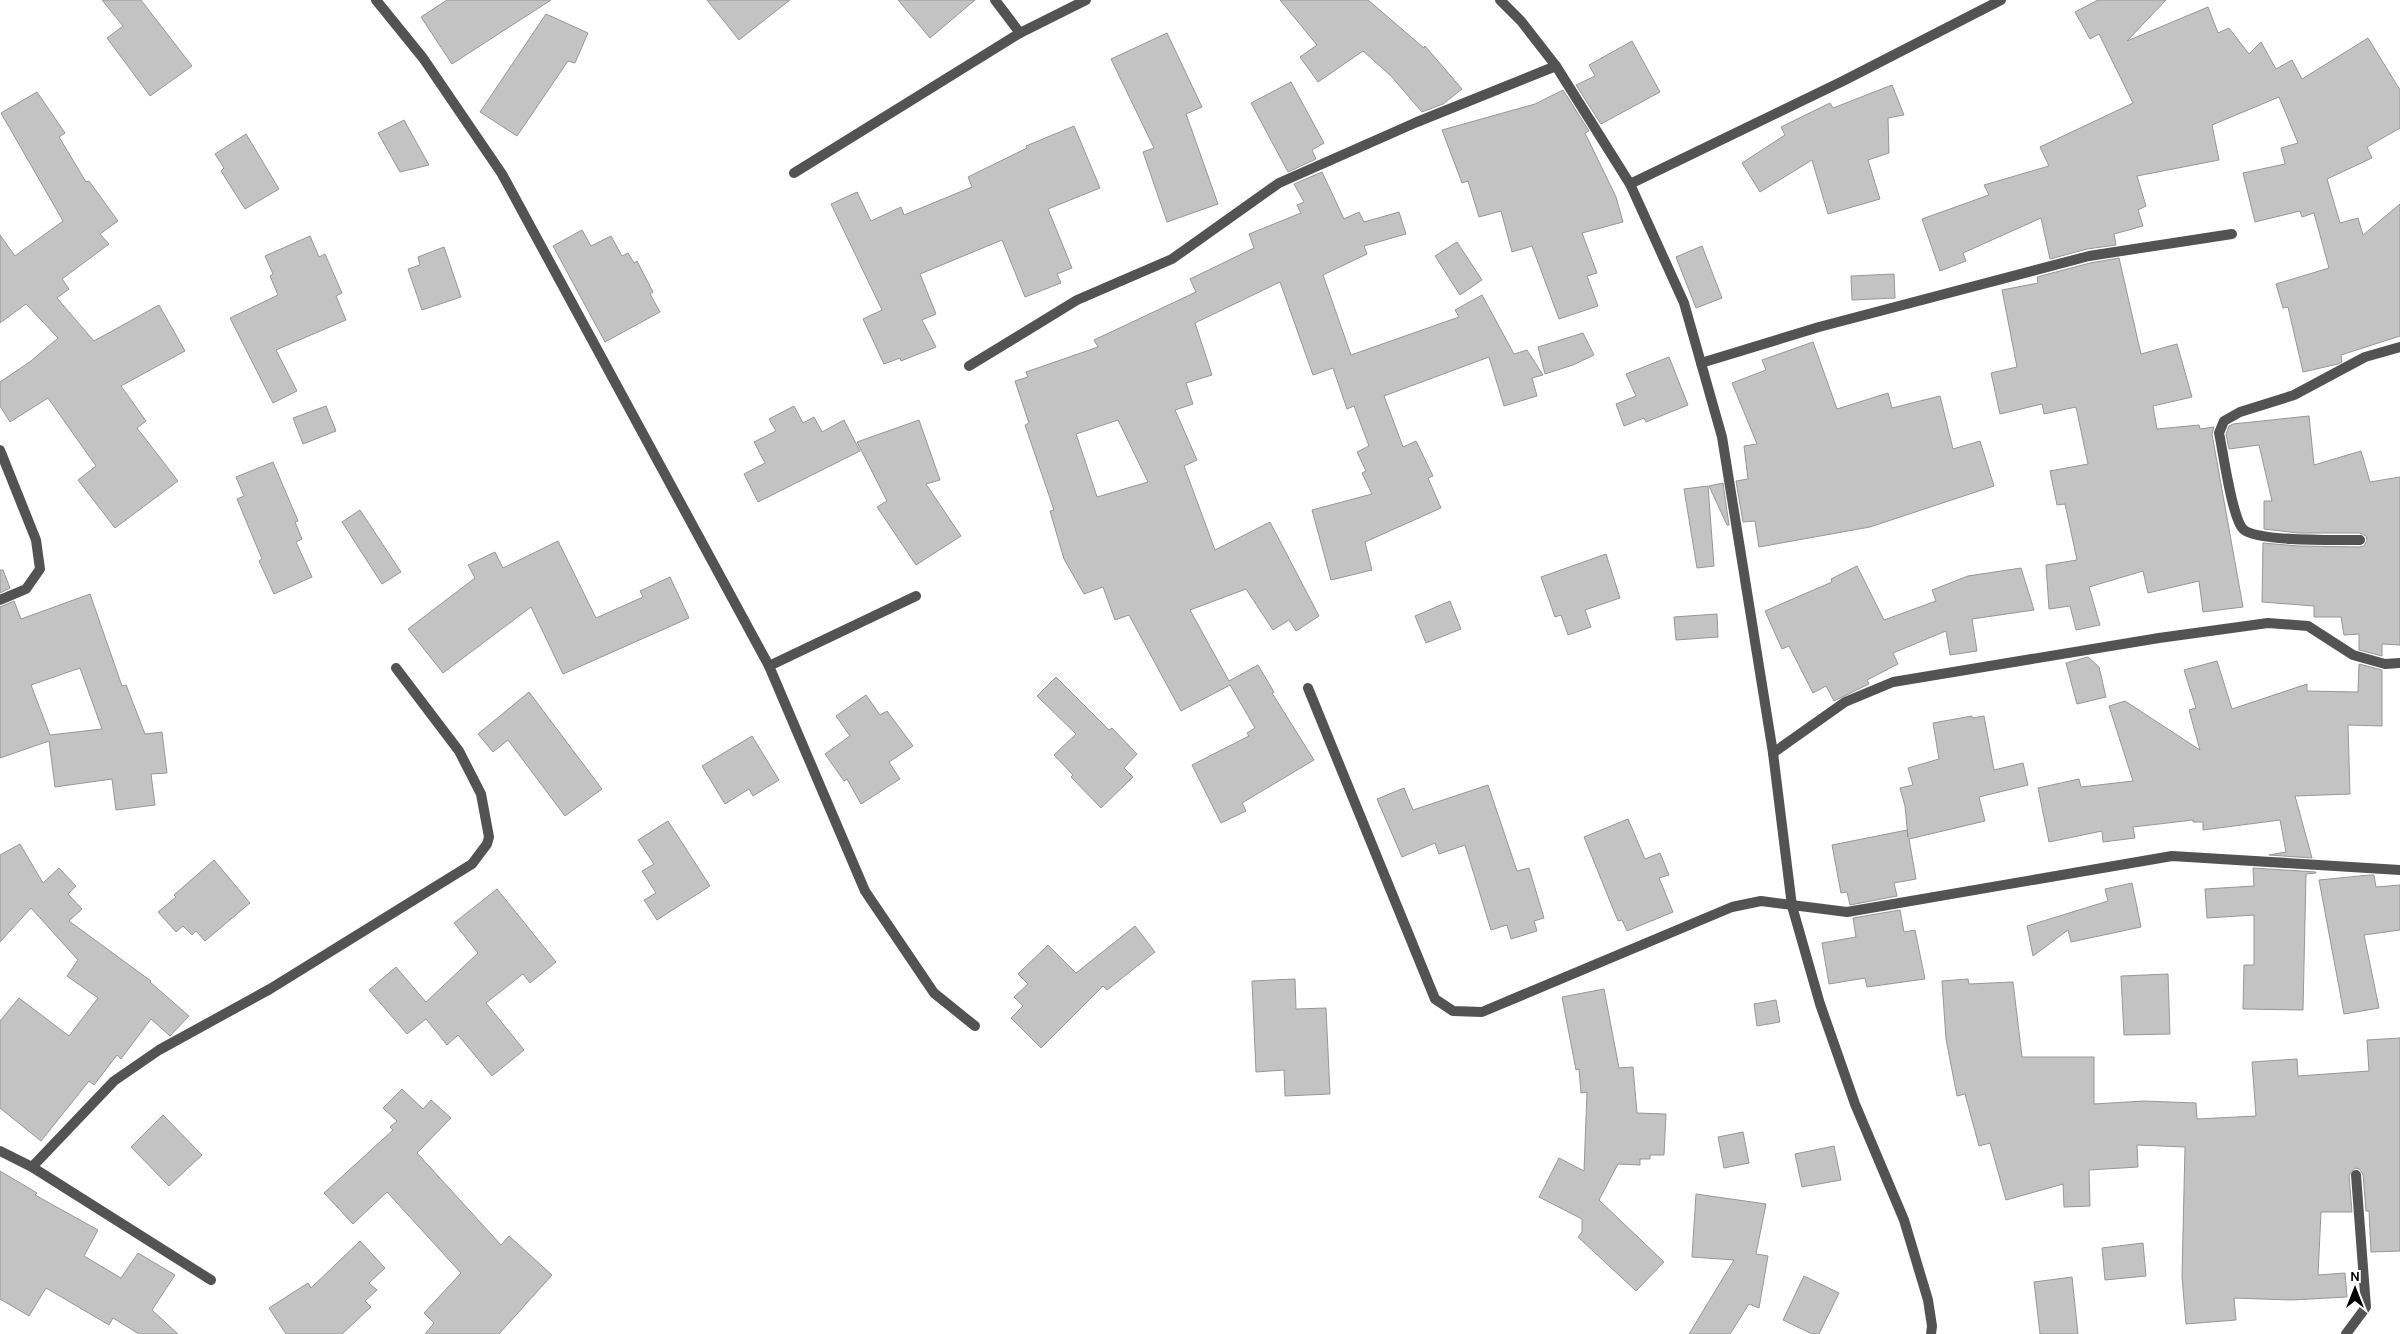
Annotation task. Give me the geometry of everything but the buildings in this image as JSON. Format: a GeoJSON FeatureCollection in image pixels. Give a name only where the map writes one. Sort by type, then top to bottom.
{"type":"FeatureCollection","features":[{"type":"Feature","properties":{"kind":"street"},"geometry":{"type":"LineString","coordinates":[[376,0],[423,58],[502,174],[769,666],[865,891],[934,993],[975,1026]]}},
{"type":"Feature","properties":{"kind":"street"},"geometry":{"type":"LineString","coordinates":[[996,0],[1020,33]]}},
{"type":"Feature","properties":{"kind":"street"},"geometry":{"type":"LineString","coordinates":[[794,173],[1020,33],[1086,0]]}},
{"type":"Feature","properties":{"kind":"street"},"geometry":{"type":"LineString","coordinates":[[1500,0],[1521,21],[1556,66],[1630,184],[1684,303],[1722,437],[1773,753],[1792,906],[1826,1022],[1855,1104],[1904,1220],[1928,1300],[1932,1326],[1931,1334]]}},
{"type":"Feature","properties":{"kind":"street"},"geometry":{"type":"LineString","coordinates":[[1630,184],[1843,81],[2001,0]]}},
{"type":"Feature","properties":{"kind":"street"},"geometry":{"type":"LineString","coordinates":[[969,366],[1077,300],[1172,259],[1279,183],[1417,122],[1556,66]]}},
{"type":"Feature","properties":{"kind":"street"},"geometry":{"type":"LineString","coordinates":[[1701,363],[1819,327],[2089,256],[2232,234]]}},
{"type":"Feature","properties":{"kind":"street"},"geometry":{"type":"LineString","coordinates":[[2360,540],[2260,537],[2243,529],[2236,514],[2219,433],[2224,421],[2240,412],[2294,395],[2365,357],[2400,347]]}},
{"type":"Feature","properties":{"kind":"street"},"geometry":{"type":"LineString","coordinates":[[0,450],[36,540],[40,569],[26,589],[0,600]]}},
{"type":"Feature","properties":{"kind":"street"},"geometry":{"type":"LineString","coordinates":[[769,666],[916,596]]}},
{"type":"Feature","properties":{"kind":"street"},"geometry":{"type":"LineString","coordinates":[[1773,753],[1845,702],[1892,682],[2159,638],[2268,623],[2308,626],[2353,655],[2386,664],[2400,663]]}},
{"type":"Feature","properties":{"kind":"street"},"geometry":{"type":"LineString","coordinates":[[32,1166],[114,1081],[159,1050],[270,990],[464,869],[472,864],[481,852],[489,837],[481,794],[459,751],[396,668]]}},
{"type":"Feature","properties":{"kind":"street"},"geometry":{"type":"LineString","coordinates":[[1308,688],[1435,999],[1453,1011],[1482,1012],[1732,907],[1762,901],[1847,912],[2172,856],[2400,870]]}},
{"type":"Feature","properties":{"kind":"street"},"geometry":{"type":"LineString","coordinates":[[0,1150],[32,1166],[211,1280]]}},
{"type":"Feature","properties":{"kind":"street"},"geometry":{"type":"LineString","coordinates":[[2346,1334],[2366,1307],[2356,1175]]}}]}
